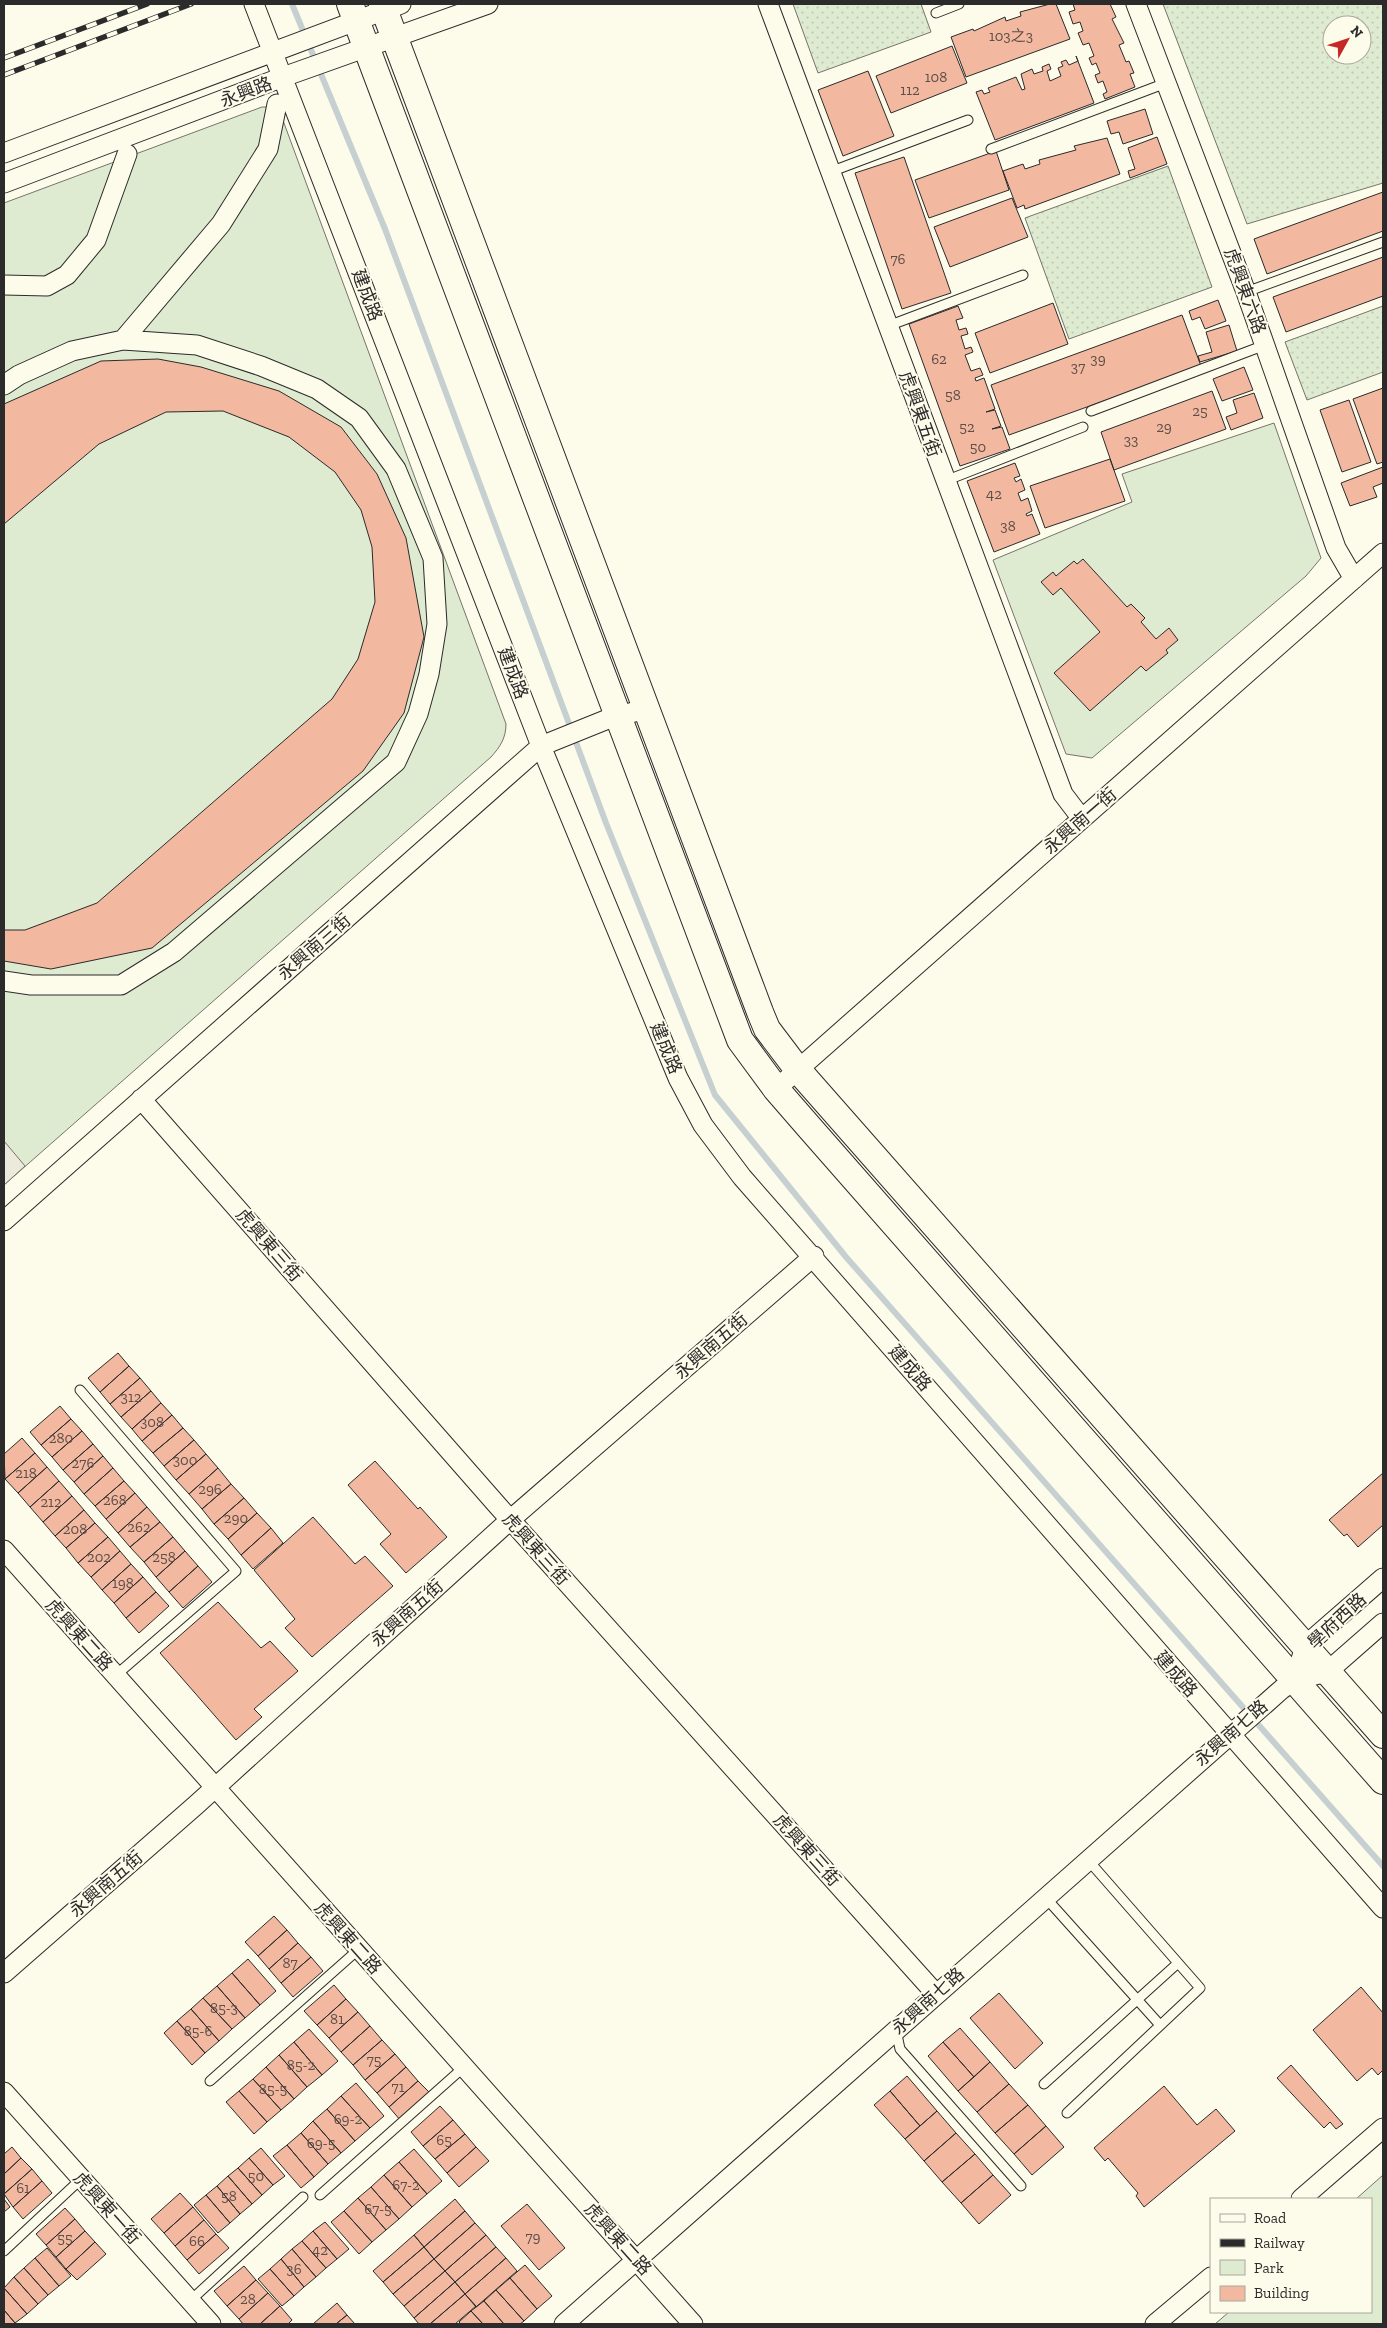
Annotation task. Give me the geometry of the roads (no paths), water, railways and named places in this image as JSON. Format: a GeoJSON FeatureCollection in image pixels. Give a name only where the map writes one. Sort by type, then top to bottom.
{"type":"FeatureCollection","features":[{"type":"Feature","properties":{"kind":"street","name":"建成路"},"geometry":{"type":"LineString","coordinates":[[254,4],[289,75],[678,1078],[704,1125],[742,1177],[1235,1730],[1383,1908]]}},
{"type":"Feature","properties":{"kind":"street","name":"永興路"},"geometry":{"type":"LineString","coordinates":[[4,182],[289,75],[488,4]]}},
{"type":"Feature","properties":{"kind":"street","name":"虎興東五街"},"geometry":{"type":"LineString","coordinates":[[768,4],[1063,794],[1082,819]]}},
{"type":"Feature","properties":{"kind":"street","name":"虎興東六路"},"geometry":{"type":"LineString","coordinates":[[1136,4],[1246,292],[1336,548],[1354,579]]}},
{"type":"Feature","properties":{"kind":"street","name":"永興路"},"geometry":{"type":"LineString","coordinates":[[4,153],[278,50],[351,16],[389,6]]}},
{"type":"Feature","properties":{"kind":"street"},"geometry":{"type":"LineString","coordinates":[[389,6],[394,39],[767,1029],[798,1070],[1383,1735]]}},
{"type":"Feature","properties":{"kind":"street"},"geometry":{"type":"LineString","coordinates":[[351,16],[362,50],[613,718],[740,1040],[776,1089],[1288,1685],[1383,1781]]}},
{"type":"Feature","properties":{"kind":"street"},"geometry":{"type":"LineString","coordinates":[[123,340],[221,224],[268,149],[277,104]]}},
{"type":"Feature","properties":{"kind":"street"},"geometry":{"type":"LineString","coordinates":[[4,285],[47,286],[67,275],[96,240],[127,154]]}},
{"type":"Feature","properties":{"kind":"street"},"geometry":{"type":"LineString","coordinates":[[4,385],[19,375],[72,351],[123,340],[197,345],[261,366],[317,389],[359,418],[396,469],[433,558],[437,624],[429,674],[413,730],[396,762],[174,952],[121,985],[40,986],[4,980]]}},
{"type":"Feature","properties":{"kind":"street","name":"永興南一街"},"geometry":{"type":"LineString","coordinates":[[776,1089],[1383,553]]}},
{"type":"Feature","properties":{"kind":"street","name":"永興南三街"},"geometry":{"type":"LineString","coordinates":[[4,1221],[548,743],[613,718],[645,709]]}},
{"type":"Feature","properties":{"kind":"street","name":"虎興東三街"},"geometry":{"type":"LineString","coordinates":[[141,1099],[510,1520],[936,1994]]}},
{"type":"Feature","properties":{"kind":"street","name":"永興南五街"},"geometry":{"type":"LineString","coordinates":[[4,1974],[214,1788],[510,1520],[814,1256]]}},
{"type":"Feature","properties":{"kind":"street","name":"虎興東二路"},"geometry":{"type":"LineString","coordinates":[[4,1550],[693,2324]]}},
{"type":"Feature","properties":{"kind":"street","name":"學府西路"},"geometry":{"type":"LineString","coordinates":[[1288,1685],[1305,1646],[1383,1578]]}},
{"type":"Feature","properties":{"kind":"street","name":"學府西路"},"geometry":{"type":"LineString","coordinates":[[1288,1685],[1327,1672],[1383,1623]]}},
{"type":"Feature","properties":{"kind":"street","name":"永興南七路"},"geometry":{"type":"LineString","coordinates":[[564,2324],[1045,1897],[1288,1685]]}},
{"type":"Feature","properties":{"kind":"street","name":"虎興東一街"},"geometry":{"type":"LineString","coordinates":[[4,2092],[211,2324]]}},
{"type":"Feature","properties":{"kind":"street"},"geometry":{"type":"LineString","coordinates":[[1302,2198],[1383,2128]]}},
{"type":"Feature","properties":{"kind":"street"},"geometry":{"type":"LineString","coordinates":[[1156,2324],[1210,2278]]}},
{"type":"Feature","properties":{"kind":"lane"},"geometry":{"type":"LineString","coordinates":[[936,12],[959,4]]}},
{"type":"Feature","properties":{"kind":"lane"},"geometry":{"type":"LineString","coordinates":[[991,149],[1166,82]]}},
{"type":"Feature","properties":{"kind":"lane"},"geometry":{"type":"LineString","coordinates":[[830,172],[968,120]]}},
{"type":"Feature","properties":{"kind":"lane"},"geometry":{"type":"LineString","coordinates":[[1246,292],[1383,242]]}},
{"type":"Feature","properties":{"kind":"lane"},"geometry":{"type":"LineString","coordinates":[[888,326],[1022,275]]}},
{"type":"Feature","properties":{"kind":"lane"},"geometry":{"type":"LineString","coordinates":[[1091,411],[1265,345]]}},
{"type":"Feature","properties":{"kind":"lane"},"geometry":{"type":"LineString","coordinates":[[945,482],[1083,427]]}},
{"type":"Feature","properties":{"kind":"lane"},"geometry":{"type":"LineString","coordinates":[[80,1390],[236,1571],[115,1676]]}},
{"type":"Feature","properties":{"kind":"lane"},"geometry":{"type":"LineString","coordinates":[[1067,2113],[1200,1988],[1087,1860]]}},
{"type":"Feature","properties":{"kind":"lane"},"geometry":{"type":"LineString","coordinates":[[1045,1897],[1160,2025]]}},
{"type":"Feature","properties":{"kind":"lane"},"geometry":{"type":"LineString","coordinates":[[210,2080],[359,1949]]}},
{"type":"Feature","properties":{"kind":"lane"},"geometry":{"type":"LineString","coordinates":[[1044,2084],[1178,1963]]}},
{"type":"Feature","properties":{"kind":"lane"},"geometry":{"type":"LineString","coordinates":[[896,2030],[900,2050],[1021,2186]]}},
{"type":"Feature","properties":{"kind":"lane"},"geometry":{"type":"LineString","coordinates":[[320,2195],[464,2067]]}},
{"type":"Feature","properties":{"kind":"lane"},"geometry":{"type":"LineString","coordinates":[[4,2250],[81,2179]]}},
{"type":"Feature","properties":{"kind":"lane"},"geometry":{"type":"LineString","coordinates":[[190,2300],[303,2197]]}},
{"type":"Feature","properties":{"kind":"waterway"},"geometry":{"type":"LineString","coordinates":[[292,4],[385,229],[606,823],[715,1095],[846,1257],[1383,1866]]}},
{"type":"Feature","properties":{"kind":"railway"},"geometry":{"type":"LineString","coordinates":[[4,58],[147,4]]}},
{"type":"Feature","properties":{"kind":"railway"},"geometry":{"type":"LineString","coordinates":[[4,75],[191,4]]}}]}
